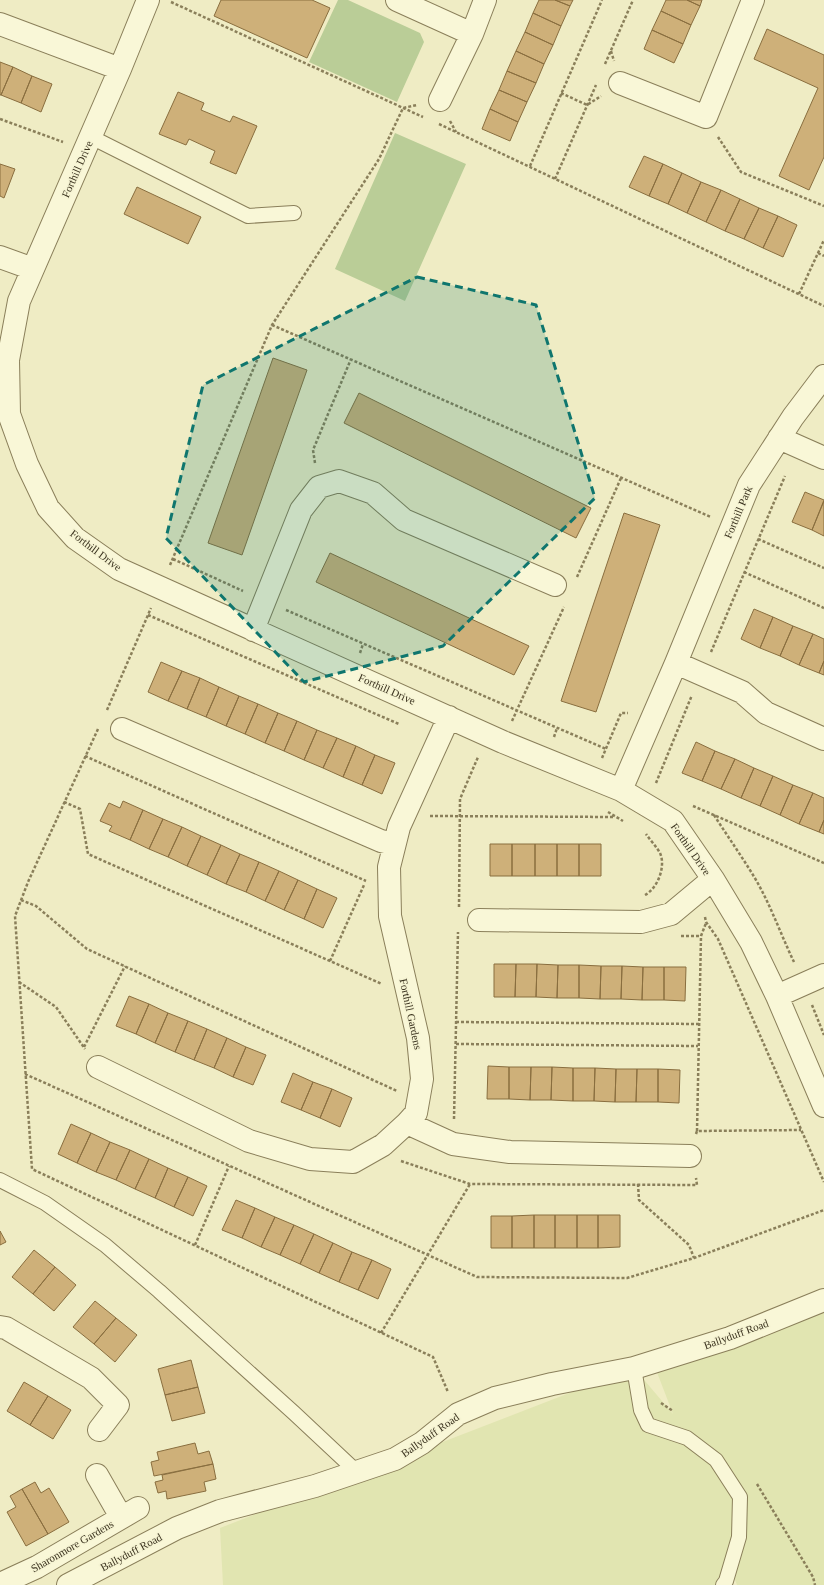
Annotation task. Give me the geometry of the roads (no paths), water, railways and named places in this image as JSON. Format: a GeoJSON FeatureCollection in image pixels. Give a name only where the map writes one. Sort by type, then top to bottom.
{"type":"FeatureCollection","features":[{"type":"Feature","properties":{"kind":"street","name":"Forthill Drive"},"geometry":{"type":"LineString","coordinates":[[148,0],[88,144],[19,301],[8,360],[9,414],[27,464],[48,508],[75,538],[119,569],[503,742],[629,795],[673,821],[707,884],[751,942],[777,996],[824,1106]]}},
{"type":"Feature","properties":{"kind":"street"},"geometry":{"type":"LineString","coordinates":[[397,0],[472,34]]}},
{"type":"Feature","properties":{"kind":"street"},"geometry":{"type":"LineString","coordinates":[[440,100],[472,34],[485,0]]}},
{"type":"Feature","properties":{"kind":"street"},"geometry":{"type":"LineString","coordinates":[[620,83],[706,117],[753,0]]}},
{"type":"Feature","properties":{"kind":"street"},"geometry":{"type":"LineString","coordinates":[[0,24],[120,69]]}},
{"type":"Feature","properties":{"kind":"street"},"geometry":{"type":"LineString","coordinates":[[0,257],[33,269]]}},
{"type":"Feature","properties":{"kind":"street","name":"Forthill Park"},"geometry":{"type":"LineString","coordinates":[[629,795],[676,663],[749,485],[779,438],[824,376]]}},
{"type":"Feature","properties":{"kind":"street"},"geometry":{"type":"LineString","coordinates":[[779,438],[824,458]]}},
{"type":"Feature","properties":{"kind":"street"},"geometry":{"type":"LineString","coordinates":[[253,630],[301,510],[319,487],[339,481],[373,492],[404,520],[555,586]]}},
{"type":"Feature","properties":{"kind":"street"},"geometry":{"type":"LineString","coordinates":[[676,663],[742,692],[766,714],[824,739]]}},
{"type":"Feature","properties":{"kind":"street","name":"Forthill Gardens"},"geometry":{"type":"LineString","coordinates":[[98,1067],[249,1141],[310,1159],[353,1162],[383,1145],[407,1123],[416,1113],[422,1079],[418,1038],[390,916],[389,867],[394,844],[403,816],[449,717]]}},
{"type":"Feature","properties":{"kind":"street"},"geometry":{"type":"LineString","coordinates":[[122,729],[381,841],[394,844]]}},
{"type":"Feature","properties":{"kind":"street"},"geometry":{"type":"LineString","coordinates":[[478,920],[641,922],[670,914],[707,884]]}},
{"type":"Feature","properties":{"kind":"street"},"geometry":{"type":"LineString","coordinates":[[777,996],[824,975]]}},
{"type":"Feature","properties":{"kind":"street"},"geometry":{"type":"LineString","coordinates":[[407,1123],[453,1144],[510,1152],[690,1156]]}},
{"type":"Feature","properties":{"kind":"street","name":"Ballyduff Road"},"geometry":{"type":"LineString","coordinates":[[68,1585],[177,1528],[220,1510],[315,1486],[395,1459],[422,1443],[458,1414],[495,1398],[552,1384],[634,1368],[730,1338],[824,1300]]}},
{"type":"Feature","properties":{"kind":"street"},"geometry":{"type":"LineString","coordinates":[[0,1326],[6,1328],[91,1378],[118,1405],[99,1430]]}},
{"type":"Feature","properties":{"kind":"street","name":"Sharonmore Gardens"},"geometry":{"type":"LineString","coordinates":[[0,1584],[37,1567],[130,1512],[97,1475]]}},
{"type":"Feature","properties":{"kind":"lane"},"geometry":{"type":"LineString","coordinates":[[88,144],[248,216],[294,213]]}},
{"type":"Feature","properties":{"kind":"lane"},"geometry":{"type":"LineString","coordinates":[[0,1180],[46,1203],[105,1245],[165,1296],[357,1472]]}},
{"type":"Feature","properties":{"kind":"lane"},"geometry":{"type":"LineString","coordinates":[[634,1368],[641,1410],[648,1425],[687,1438],[716,1460],[740,1497],[739,1537],[726,1580],[723,1585]]}}]}
